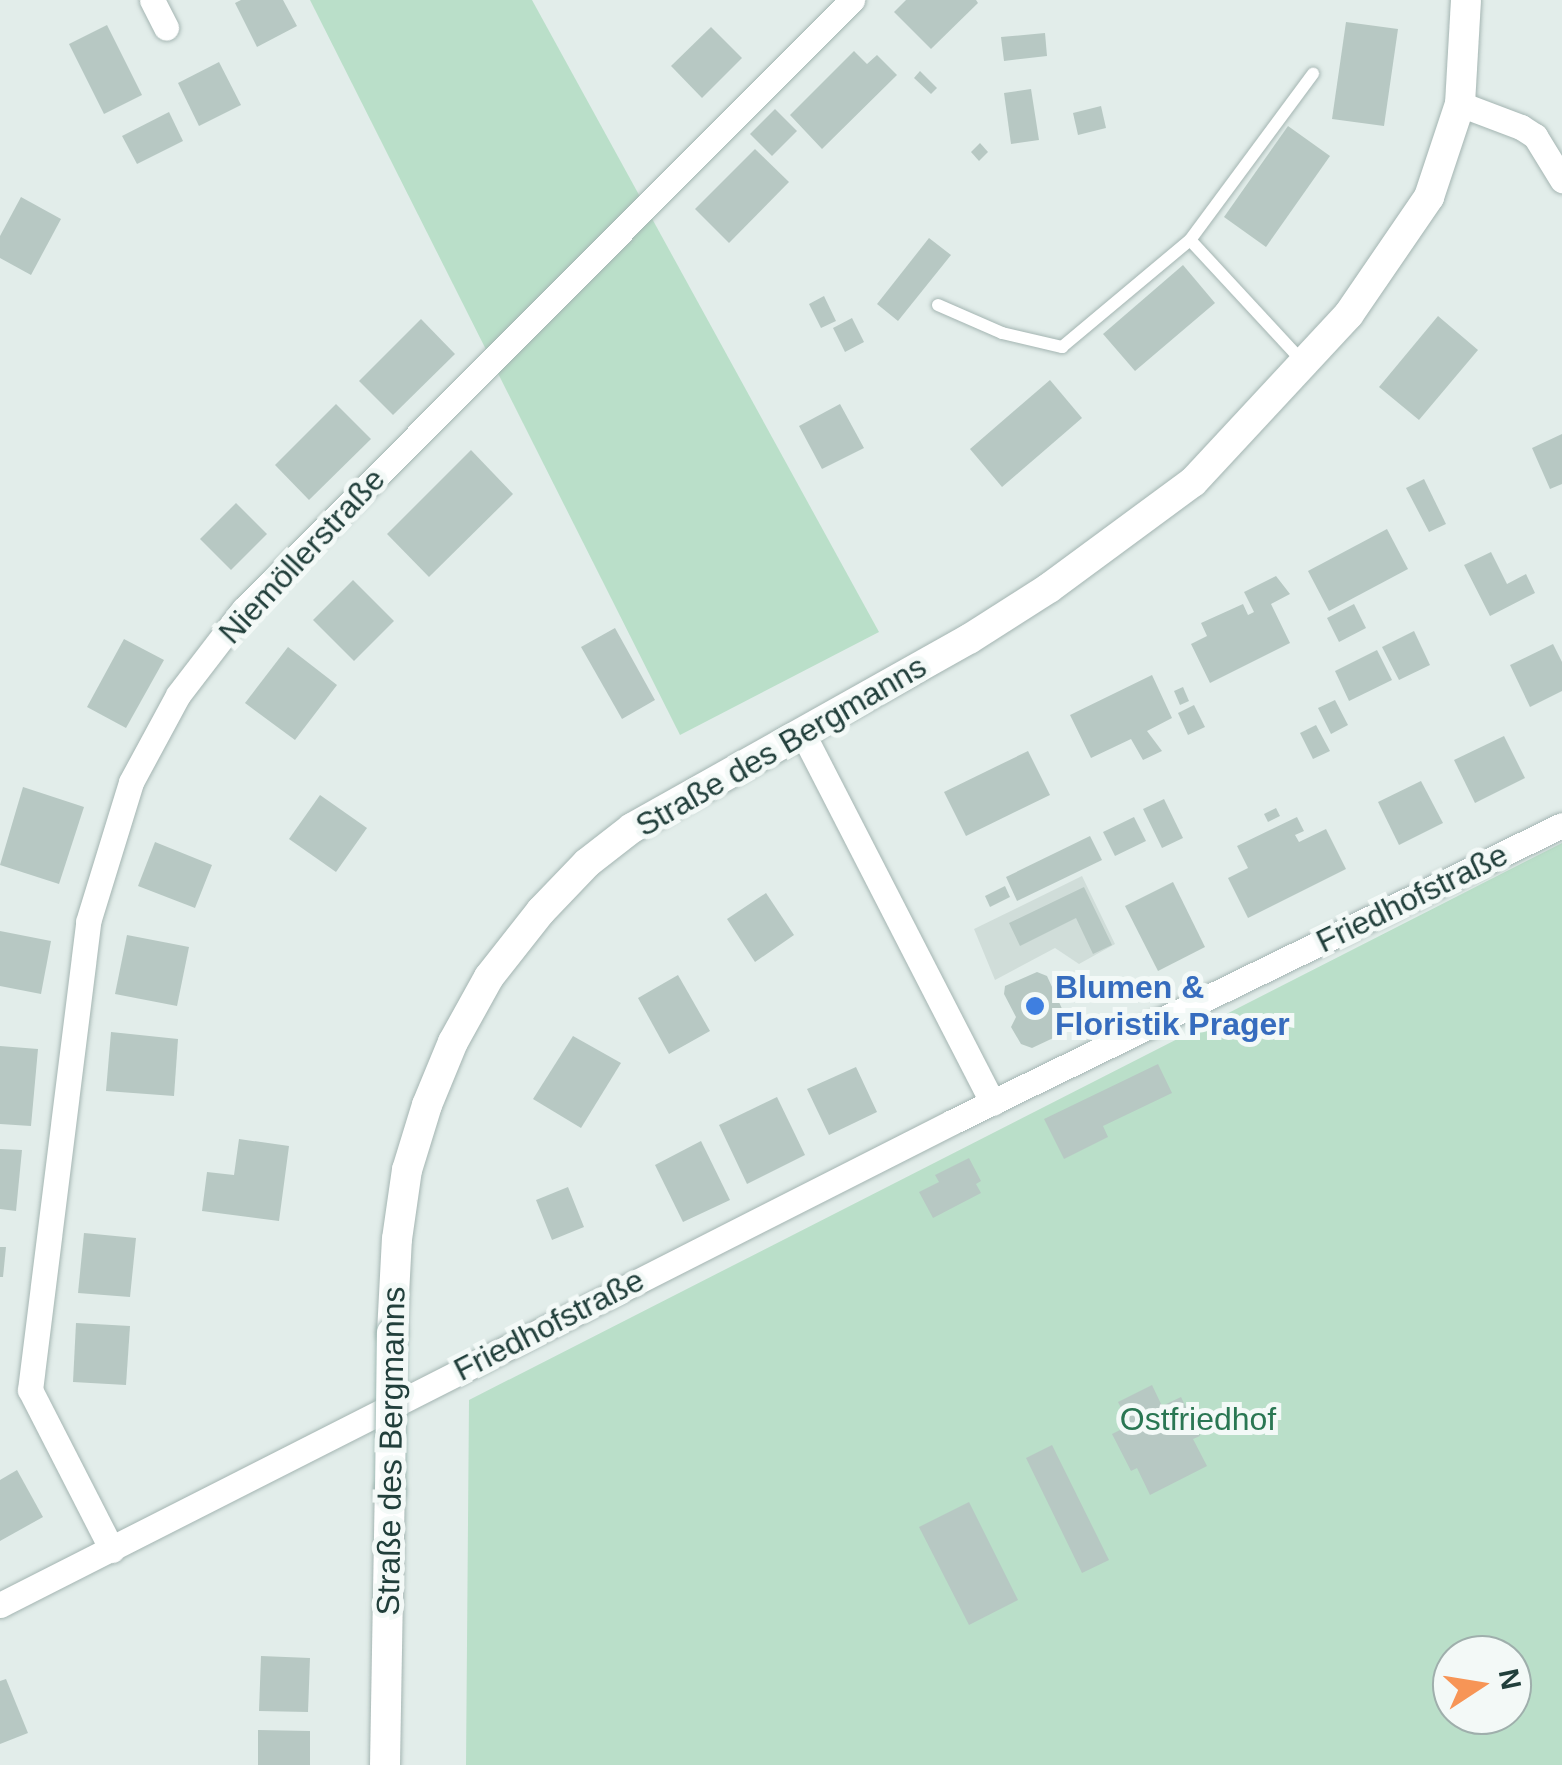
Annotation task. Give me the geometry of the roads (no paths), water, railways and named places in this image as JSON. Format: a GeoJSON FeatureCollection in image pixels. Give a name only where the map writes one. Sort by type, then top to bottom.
{"type":"FeatureCollection","features":[{"type":"Feature","properties":{"kind":"main road","name":"Straße des Bergmanns"},"geometry":{"type":"LineString","coordinates":[[386,1765],[392,1332],[406,1170],[453,1042],[489,977],[541,911],[587,863],[674,801],[969,639],[1193,482],[1349,314],[1429,197],[1460,104],[1466,0]]}},
{"type":"Feature","properties":{"kind":"street"},"geometry":{"type":"LineString","coordinates":[[152,0],[166,28]]}},
{"type":"Feature","properties":{"kind":"street","name":"Niemöllerstraße"},"geometry":{"type":"LineString","coordinates":[[112,1550],[30,1390],[88,922],[131,782],[178,695],[244,609],[852,0]]}},
{"type":"Feature","properties":{"kind":"street"},"geometry":{"type":"LineString","coordinates":[[1460,104],[1535,136],[1562,180]]}},
{"type":"Feature","properties":{"kind":"street"},"geometry":{"type":"LineString","coordinates":[[802,732],[993,1102]]}},
{"type":"Feature","properties":{"kind":"street","name":"Friedhofstraße"},"geometry":{"type":"LineString","coordinates":[[0,1605],[993,1102],[1562,824]]}},
{"type":"Feature","properties":{"kind":"lane"},"geometry":{"type":"LineString","coordinates":[[938,305],[1002,333],[1062,348],[1190,240],[1313,74]]}},
{"type":"Feature","properties":{"kind":"lane"},"geometry":{"type":"LineString","coordinates":[[1190,240],[1304,363]]}},
{"type":"Feature","properties":{"kind":"place","name":"Blumen & Floristik Prager"},"geometry":{"type":"Point","coordinates":[1035,1006]}},
{"type":"Feature","properties":{"kind":"park label","name":"Ostfriedhof"},"geometry":{"type":"Point","coordinates":[1198,1419]}}]}
